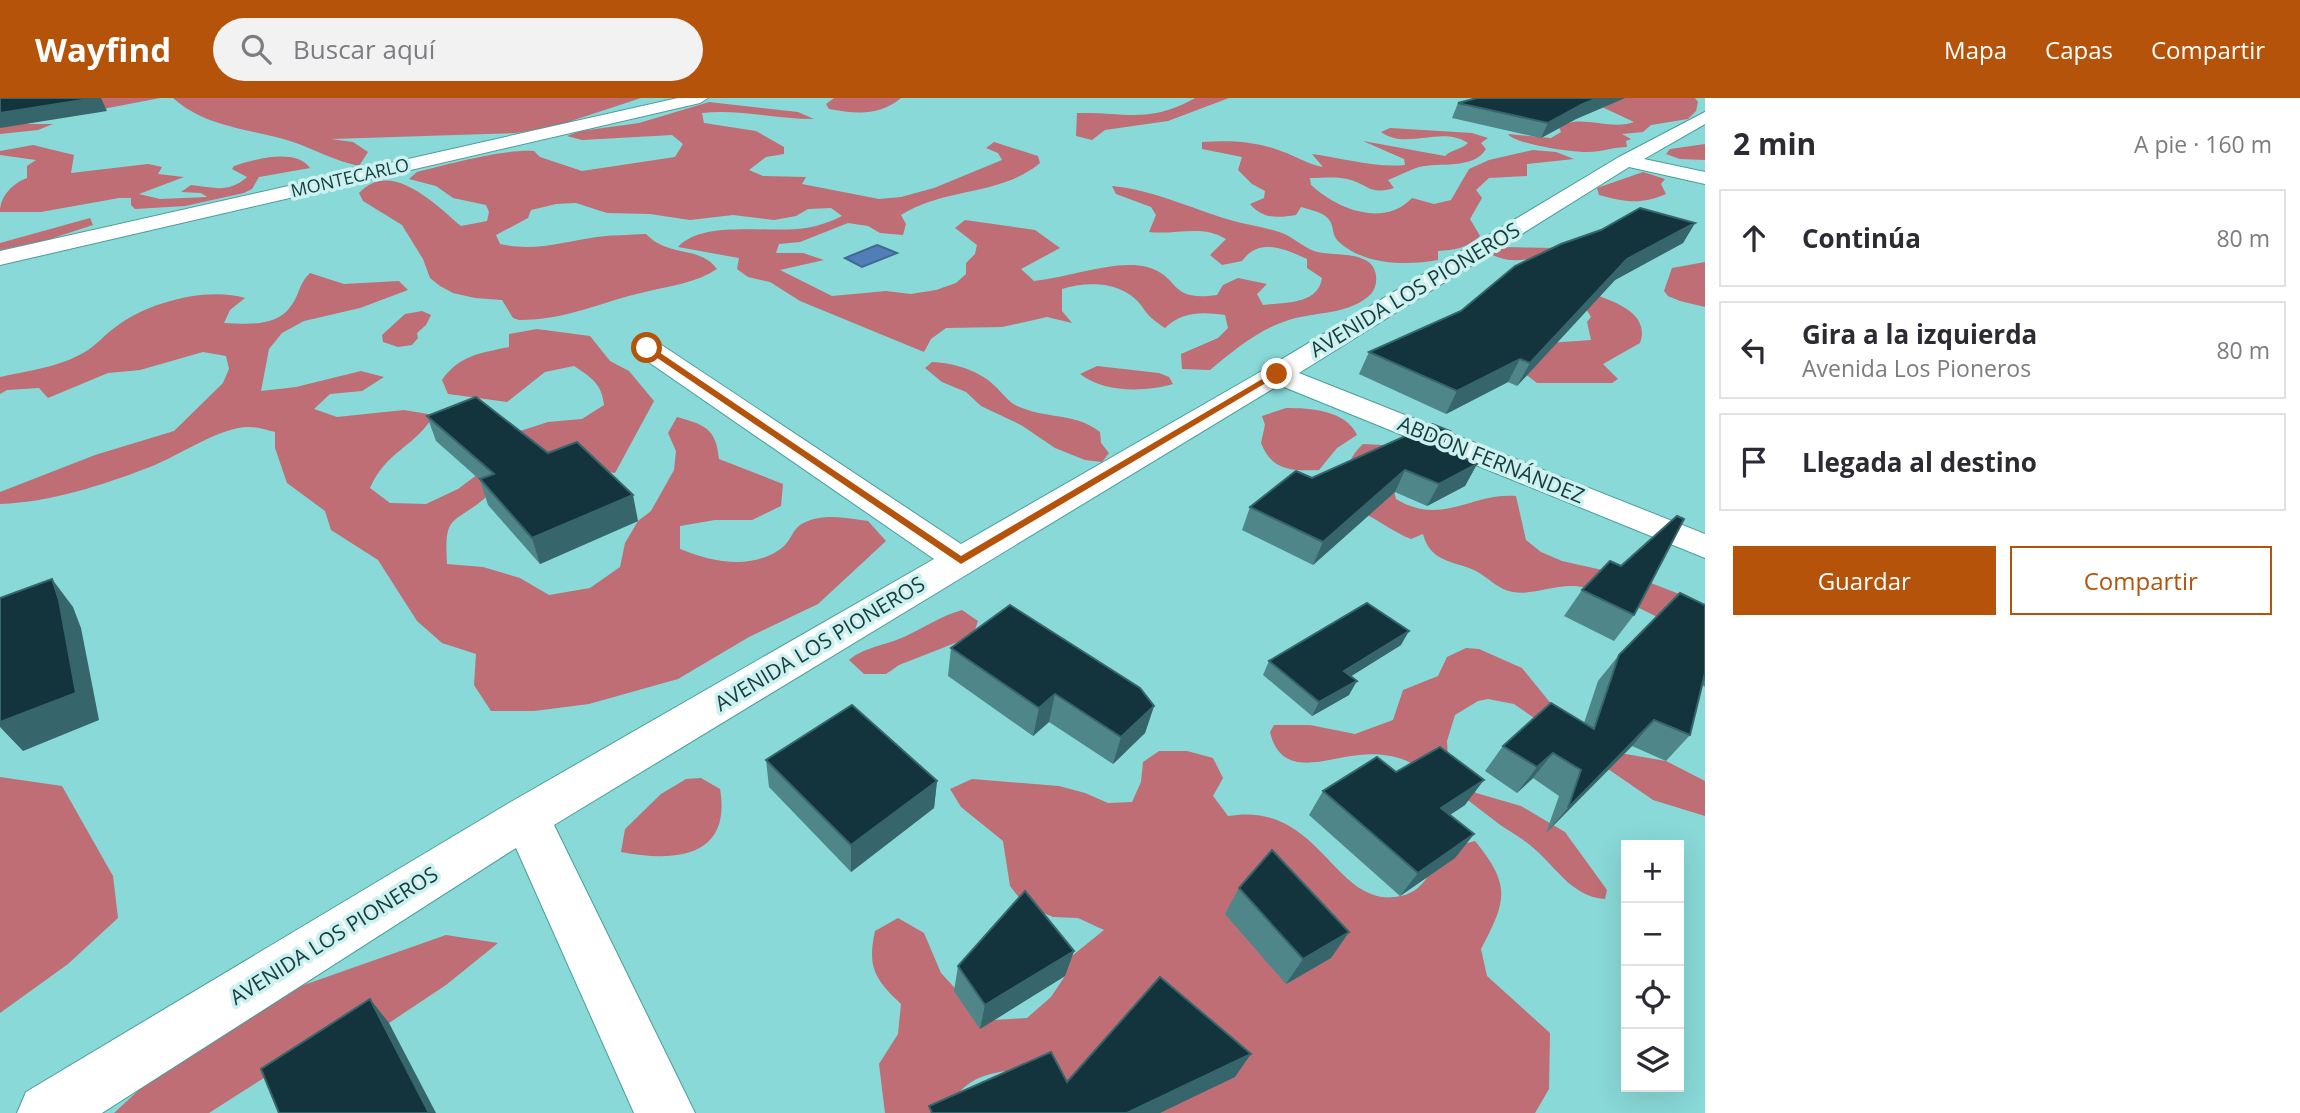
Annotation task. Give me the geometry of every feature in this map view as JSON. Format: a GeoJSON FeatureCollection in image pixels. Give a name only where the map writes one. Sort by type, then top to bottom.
{"type":"FeatureCollection","features":[{"type":"Feature","properties":{"kind":"street","name":"MONTECARLO"},"geometry":{"type":"LineString","coordinates":[[0,258],[700,98]]}},
{"type":"Feature","properties":{"kind":"street","name":"AVENIDA LOS PIONEROS"},"geometry":{"type":"LineString","coordinates":[[47,1113],[526,817],[1277,374],[1626,161],[1705,117]]}},
{"type":"Feature","properties":{"kind":"street"},"geometry":{"type":"LineString","coordinates":[[1626,161],[1705,178]]}},
{"type":"Feature","properties":{"kind":"street"},"geometry":{"type":"LineString","coordinates":[[647,348],[961,561]]}},
{"type":"Feature","properties":{"kind":"street","name":"ABDON FERNÁNDEZ"},"geometry":{"type":"LineString","coordinates":[[1277,374],[1705,547]]}},
{"type":"Feature","properties":{"kind":"street"},"geometry":{"type":"LineString","coordinates":[[526,817],[665,1113]]}},
{"type":"Feature","properties":{"kind":"shaded area"},"geometry":{"type":"Polygon","coordinates":[[[64,98],[160,98],[25,124],[53,124],[38,130],[0,134],[0,105],[64,98]]]}},
{"type":"Feature","properties":{"kind":"shaded area"},"geometry":{"type":"Polygon","coordinates":[[[173,98],[641,98],[553,127],[516,133],[331,139],[353,142],[368,152],[359,166],[293,142],[215,122],[186,108],[173,98]]]}},
{"type":"Feature","properties":{"kind":"shaded area"},"geometry":{"type":"Polygon","coordinates":[[[834,98],[901,98],[876,111],[849,112],[829,109],[826,104],[834,98]]]}},
{"type":"Feature","properties":{"kind":"shaded area"},"geometry":{"type":"Polygon","coordinates":[[[1195,98],[1229,98],[1168,121],[1105,130],[1092,140],[1076,136],[1077,113],[1150,114],[1179,106],[1195,98]]]}},
{"type":"Feature","properties":{"kind":"shaded area"},"geometry":{"type":"Polygon","coordinates":[[[1544,98],[1695,98],[1698,102],[1696,111],[1688,119],[1651,125],[1643,132],[1622,134],[1631,139],[1626,141],[1627,147],[1581,152],[1532,144],[1508,134],[1551,138],[1561,132],[1559,127],[1567,123],[1615,125],[1634,122],[1602,107],[1544,98]]]}},
{"type":"Feature","properties":{"kind":"shaded area"},"geometry":{"type":"Polygon","coordinates":[[[709,102],[798,112],[814,119],[730,112],[702,113],[704,123],[756,131],[784,147],[784,154],[766,157],[749,170],[763,176],[806,177],[802,184],[879,199],[901,197],[934,188],[1002,160],[998,153],[986,148],[994,142],[1038,156],[1040,163],[1025,174],[990,187],[936,200],[901,215],[906,224],[903,235],[880,233],[868,226],[848,223],[800,242],[779,244],[776,253],[803,253],[824,260],[780,270],[832,296],[886,291],[911,294],[956,283],[966,274],[966,263],[975,254],[977,245],[955,228],[965,220],[1035,230],[1060,248],[1021,269],[1034,281],[1106,267],[1135,265],[1158,271],[1182,292],[1190,295],[1217,295],[1223,285],[1238,278],[1267,284],[1257,294],[1263,305],[1307,298],[1319,287],[1322,278],[1307,268],[1307,259],[1281,249],[1256,249],[1242,261],[1222,265],[1210,255],[1226,239],[1198,231],[1149,232],[1156,215],[1151,207],[1116,194],[1112,186],[1142,191],[1230,220],[1276,231],[1314,251],[1361,258],[1373,267],[1375,286],[1371,294],[1362,301],[1342,310],[1297,318],[1265,330],[1210,370],[1182,369],[1181,354],[1218,338],[1228,328],[1225,315],[1193,314],[1179,318],[1165,328],[1124,291],[1093,284],[1062,289],[1062,311],[1072,323],[1047,317],[1002,327],[946,328],[931,339],[924,352],[800,301],[770,282],[748,277],[737,269],[739,258],[678,247],[689,238],[703,233],[738,229],[806,228],[842,216],[831,208],[808,209],[796,216],[774,220],[733,215],[690,220],[650,214],[607,213],[576,203],[531,210],[528,218],[496,235],[500,244],[537,247],[597,237],[646,234],[664,246],[702,257],[717,269],[692,281],[569,314],[519,320],[513,318],[502,300],[475,298],[453,293],[440,286],[430,278],[423,259],[402,225],[363,201],[359,193],[372,184],[385,180],[399,183],[426,197],[461,226],[487,221],[489,212],[486,205],[453,198],[436,186],[409,179],[417,172],[445,165],[522,151],[534,151],[540,157],[582,171],[675,157],[683,144],[672,135],[582,140],[567,136],[581,131],[639,123],[709,102]]]}},
{"type":"Feature","properties":{"kind":"shaded area"},"geometry":{"type":"Polygon","coordinates":[[[1390,128],[1472,133],[1488,138],[1481,143],[1486,149],[1473,160],[1415,168],[1388,180],[1394,188],[1375,190],[1351,180],[1336,178],[1310,178],[1311,185],[1347,208],[1361,212],[1388,212],[1401,207],[1412,198],[1434,204],[1451,200],[1469,169],[1489,160],[1533,150],[1556,152],[1574,159],[1527,164],[1527,176],[1489,178],[1476,190],[1482,198],[1470,219],[1480,236],[1460,248],[1438,251],[1438,260],[1399,263],[1372,259],[1348,249],[1336,239],[1328,218],[1317,212],[1301,207],[1296,215],[1265,215],[1250,204],[1264,198],[1265,191],[1252,184],[1238,170],[1242,157],[1202,149],[1202,142],[1242,142],[1262,145],[1323,167],[1312,154],[1394,166],[1405,165],[1404,159],[1363,141],[1445,156],[1468,143],[1447,136],[1402,139],[1381,132],[1390,128]]]}},
{"type":"Feature","properties":{"kind":"shaded area"},"geometry":{"type":"Polygon","coordinates":[[[1705,144],[1705,160],[1680,159],[1666,154],[1670,149],[1705,144]]]}},
{"type":"Feature","properties":{"kind":"shaded area"},"geometry":{"type":"Polygon","coordinates":[[[33,145],[74,155],[71,173],[148,164],[162,167],[158,174],[184,177],[139,194],[160,199],[207,197],[201,193],[181,192],[191,185],[220,188],[233,186],[247,177],[232,169],[234,166],[263,158],[295,158],[310,168],[259,177],[252,189],[244,193],[185,206],[135,209],[131,205],[131,198],[119,198],[41,212],[0,212],[5,196],[12,187],[27,178],[27,166],[36,160],[0,155],[0,151],[33,145]]]}},
{"type":"Feature","properties":{"kind":"shaded area"},"geometry":{"type":"Polygon","coordinates":[[[1643,172],[1665,179],[1661,184],[1666,194],[1649,200],[1633,201],[1599,195],[1597,188],[1643,172]]]}},
{"type":"Feature","properties":{"kind":"shaded area"},"geometry":{"type":"Polygon","coordinates":[[[90,218],[93,225],[47,240],[0,250],[0,243],[90,218]]]}},
{"type":"Feature","properties":{"kind":"shaded area"},"geometry":{"type":"Polygon","coordinates":[[[1502,247],[1560,248],[1524,260],[1505,259],[1487,252],[1502,247]]]}},
{"type":"Feature","properties":{"kind":"shaded area"},"geometry":{"type":"Polygon","coordinates":[[[1705,262],[1705,307],[1668,296],[1664,291],[1672,268],[1705,262]]]}},
{"type":"Feature","properties":{"kind":"shaded area"},"geometry":{"type":"Polygon","coordinates":[[[310,273],[344,284],[399,281],[408,290],[360,308],[304,321],[282,333],[269,349],[261,391],[296,387],[361,371],[384,377],[362,391],[330,394],[314,409],[337,417],[404,410],[434,415],[418,435],[384,465],[370,488],[390,503],[426,504],[458,489],[510,450],[517,432],[548,422],[582,419],[604,405],[595,382],[574,366],[545,372],[507,402],[448,394],[442,380],[456,365],[471,356],[509,347],[509,334],[537,329],[590,336],[610,361],[629,371],[654,401],[615,473],[583,468],[502,478],[484,499],[452,522],[447,536],[447,564],[483,567],[520,578],[549,595],[590,588],[620,567],[625,543],[638,521],[651,511],[674,470],[676,451],[668,433],[677,417],[702,426],[712,434],[719,459],[783,484],[781,506],[752,520],[715,520],[680,526],[680,549],[705,558],[746,562],[771,555],[788,542],[800,525],[825,517],[868,521],[886,541],[818,604],[749,637],[678,679],[589,704],[534,711],[491,711],[474,685],[476,654],[442,643],[417,621],[378,560],[331,530],[325,511],[287,483],[275,448],[275,432],[252,427],[237,428],[150,467],[95,486],[38,500],[0,504],[0,492],[95,455],[174,431],[223,383],[229,369],[226,356],[203,352],[140,370],[108,373],[48,398],[39,388],[7,390],[0,394],[0,377],[74,358],[130,317],[179,299],[213,294],[245,298],[230,310],[224,323],[251,324],[278,318],[291,306],[310,273]]]}},
{"type":"Feature","properties":{"kind":"shaded area"},"geometry":{"type":"Polygon","coordinates":[[[1582,290],[1614,302],[1633,314],[1642,332],[1640,343],[1603,364],[1618,379],[1612,383],[1537,383],[1512,364],[1549,343],[1591,340],[1587,322],[1591,317],[1583,304],[1582,290]]]}},
{"type":"Feature","properties":{"kind":"shaded area"},"geometry":{"type":"Polygon","coordinates":[[[422,311],[431,315],[426,325],[417,333],[418,338],[412,345],[398,347],[383,342],[382,335],[405,314],[422,311]]]}},
{"type":"Feature","properties":{"kind":"shaded area"},"geometry":{"type":"Polygon","coordinates":[[[932,362],[958,366],[975,373],[991,382],[1008,400],[1018,406],[1091,426],[1100,432],[1101,443],[1109,453],[1102,462],[1085,460],[1055,448],[1021,425],[981,406],[966,392],[942,382],[925,368],[932,362]]]}},
{"type":"Feature","properties":{"kind":"shaded area"},"geometry":{"type":"Polygon","coordinates":[[[1097,366],[1159,373],[1169,377],[1173,384],[1138,389],[1113,388],[1080,374],[1097,366]]]}},
{"type":"Feature","properties":{"kind":"shaded area"},"geometry":{"type":"Polygon","coordinates":[[[1286,408],[1316,410],[1336,415],[1345,420],[1357,435],[1337,448],[1319,470],[1284,467],[1271,459],[1261,443],[1265,425],[1262,416],[1286,408]]]}},
{"type":"Feature","properties":{"kind":"shaded area"},"geometry":{"type":"Polygon","coordinates":[[[1363,444],[1383,445],[1396,499],[1428,510],[1500,496],[1516,496],[1526,540],[1541,552],[1562,561],[1638,578],[1687,597],[1661,619],[1606,594],[1577,586],[1522,593],[1503,589],[1473,570],[1439,557],[1432,552],[1423,534],[1411,539],[1362,512],[1351,485],[1349,469],[1350,461],[1363,444]]]}},
{"type":"Feature","properties":{"kind":"shaded area"},"geometry":{"type":"Polygon","coordinates":[[[962,610],[978,621],[973,636],[899,665],[886,674],[864,674],[849,660],[862,652],[962,610]]]}},
{"type":"Feature","properties":{"kind":"shaded area"},"geometry":{"type":"Polygon","coordinates":[[[1466,648],[1479,649],[1522,668],[1557,711],[1620,753],[1666,761],[1705,781],[1705,816],[1653,800],[1514,704],[1488,699],[1478,701],[1455,715],[1447,741],[1448,760],[1476,793],[1521,806],[1565,832],[1607,890],[1605,899],[1582,893],[1526,842],[1423,769],[1405,760],[1372,754],[1306,763],[1284,756],[1276,747],[1270,732],[1274,725],[1310,725],[1355,734],[1393,720],[1403,690],[1438,676],[1447,657],[1466,648]]]}},
{"type":"Feature","properties":{"kind":"shaded area"},"geometry":{"type":"Polygon","coordinates":[[[1159,751],[1187,751],[1213,758],[1223,778],[1213,796],[1228,816],[1260,815],[1285,824],[1306,838],[1359,888],[1378,896],[1401,896],[1410,893],[1424,882],[1450,849],[1475,841],[1495,870],[1501,893],[1496,918],[1481,949],[1487,976],[1550,1033],[1549,1089],[1535,1113],[1072,1113],[1013,1070],[989,1074],[972,1082],[942,1113],[885,1113],[879,1064],[898,1034],[901,1004],[875,972],[872,954],[875,931],[898,918],[924,933],[941,973],[965,999],[994,1020],[1027,1018],[1051,997],[1065,976],[1062,964],[1104,930],[1078,918],[1053,917],[1025,905],[1010,886],[1003,841],[961,807],[950,789],[972,779],[1059,786],[1108,803],[1132,802],[1141,782],[1143,762],[1159,751]]]}},
{"type":"Feature","properties":{"kind":"shaded area"},"geometry":{"type":"Polygon","coordinates":[[[0,777],[62,786],[113,876],[118,918],[68,964],[0,1013],[0,777]]]}},
{"type":"Feature","properties":{"kind":"shaded area"},"geometry":{"type":"Polygon","coordinates":[[[701,778],[720,789],[721,812],[717,830],[708,842],[678,855],[621,852],[625,829],[661,794],[686,779],[701,778]]]}},
{"type":"Feature","properties":{"kind":"shaded area"},"geometry":{"type":"Polygon","coordinates":[[[446,935],[498,943],[446,985],[389,1023],[292,1060],[209,1113],[114,1113],[192,1041],[264,999],[446,935]]]}},
{"type":"Feature","properties":{"kind":"water"},"geometry":{"type":"Polygon","coordinates":[[[877,245],[897,253],[862,267],[845,258],[877,245]]]}},
{"type":"Feature","properties":{"kind":"building"},"geometry":{"type":"Polygon","coordinates":[[[0,98],[95,98],[0,113],[0,98]]]}},
{"type":"Feature","properties":{"kind":"building"},"geometry":{"type":"Polygon","coordinates":[[[1477,98],[1598,98],[1548,123],[1458,103],[1477,98]]]}},
{"type":"Feature","properties":{"kind":"building"},"geometry":{"type":"Polygon","coordinates":[[[1640,208],[1695,223],[1627,259],[1530,363],[1520,359],[1457,391],[1369,352],[1461,311],[1515,266],[1561,244],[1601,230],[1640,208]]]}},
{"type":"Feature","properties":{"kind":"building"},"geometry":{"type":"Polygon","coordinates":[[[476,397],[548,453],[577,442],[633,495],[532,538],[480,479],[494,474],[427,416],[476,397]]]}},
{"type":"Feature","properties":{"kind":"building"},"geometry":{"type":"Polygon","coordinates":[[[1432,424],[1450,431],[1436,443],[1477,464],[1439,484],[1405,470],[1323,542],[1250,507],[1296,471],[1312,478],[1432,424]]]}},
{"type":"Feature","properties":{"kind":"building"},"geometry":{"type":"Polygon","coordinates":[[[1677,516],[1684,519],[1634,615],[1582,590],[1610,561],[1621,566],[1677,516]]]}},
{"type":"Feature","properties":{"kind":"building"},"geometry":{"type":"Polygon","coordinates":[[[52,579],[59,600],[76,693],[0,722],[0,598],[52,579]]]}},
{"type":"Feature","properties":{"kind":"building"},"geometry":{"type":"Polygon","coordinates":[[[1680,593],[1705,605],[1705,673],[1690,735],[1654,720],[1568,808],[1581,770],[1553,753],[1537,767],[1503,746],[1551,703],[1594,729],[1619,655],[1680,593]]]}},
{"type":"Feature","properties":{"kind":"building"},"geometry":{"type":"Polygon","coordinates":[[[1367,603],[1409,631],[1344,671],[1357,681],[1319,702],[1269,661],[1367,603]]]}},
{"type":"Feature","properties":{"kind":"building"},"geometry":{"type":"Polygon","coordinates":[[[1010,605],[1140,688],[1154,706],[1121,737],[1055,694],[1039,708],[951,648],[1010,605]]]}},
{"type":"Feature","properties":{"kind":"building"},"geometry":{"type":"Polygon","coordinates":[[[852,705],[937,781],[851,845],[766,760],[852,705]]]}},
{"type":"Feature","properties":{"kind":"building"},"geometry":{"type":"Polygon","coordinates":[[[1440,747],[1484,780],[1441,808],[1474,834],[1418,873],[1323,791],[1377,757],[1396,772],[1440,747]]]}},
{"type":"Feature","properties":{"kind":"building"},"geometry":{"type":"Polygon","coordinates":[[[1272,850],[1349,932],[1303,959],[1239,888],[1272,850]]]}},
{"type":"Feature","properties":{"kind":"building"},"geometry":{"type":"Polygon","coordinates":[[[1025,891],[1074,951],[985,1005],[958,966],[1025,891]]]}},
{"type":"Feature","properties":{"kind":"building"},"geometry":{"type":"Polygon","coordinates":[[[1160,977],[1251,1054],[1127,1113],[932,1113],[929,1106],[1051,1052],[1067,1082],[1160,977]]]}},
{"type":"Feature","properties":{"kind":"building"},"geometry":{"type":"Polygon","coordinates":[[[370,999],[429,1113],[279,1113],[261,1069],[370,999]]]}},
{"type":"Feature","properties":{"kind":"route"},"geometry":{"type":"LineString","coordinates":[[647,348],[961,561],[1277,374]]}}]}
